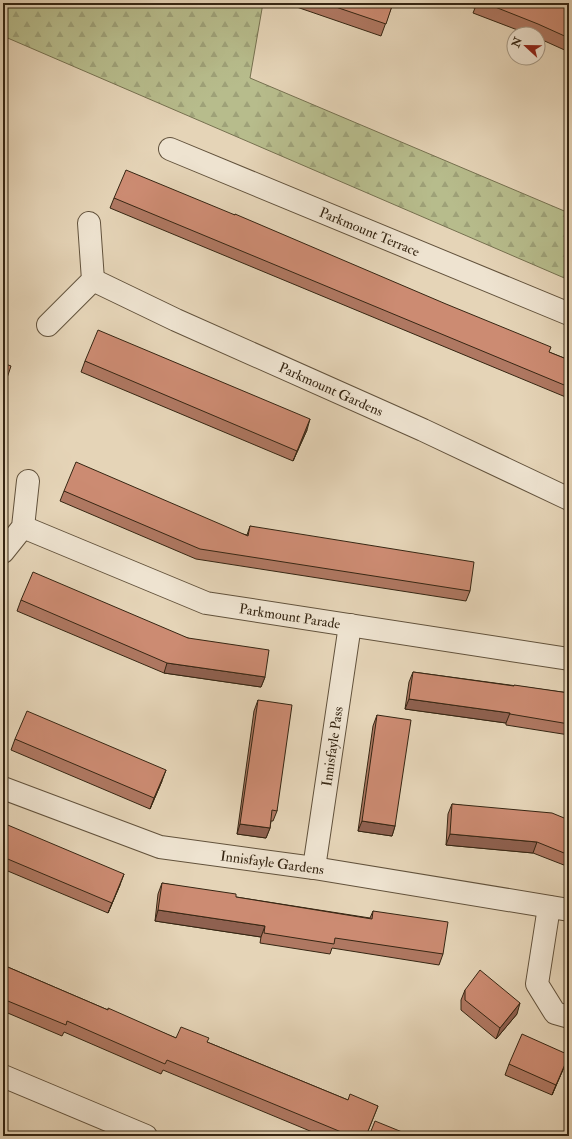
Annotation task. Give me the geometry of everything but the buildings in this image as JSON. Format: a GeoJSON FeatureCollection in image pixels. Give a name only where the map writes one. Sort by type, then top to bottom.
{"type":"FeatureCollection","features":[{"type":"Feature","properties":{"kind":"street","name":"Parkmount Terrace"},"geometry":{"type":"LineString","coordinates":[[170,149],[569,314]]}},
{"type":"Feature","properties":{"kind":"street"},"geometry":{"type":"LineString","coordinates":[[48,326],[94,280],[89,223]]}},
{"type":"Feature","properties":{"kind":"street","name":"Parkmount Gardens"},"geometry":{"type":"LineString","coordinates":[[94,280],[176,320],[423,430],[569,499]]}},
{"type":"Feature","properties":{"kind":"street"},"geometry":{"type":"LineString","coordinates":[[3,552],[23,527],[28,481]]}},
{"type":"Feature","properties":{"kind":"street","name":"Parkmount Parade"},"geometry":{"type":"LineString","coordinates":[[23,527],[206,603],[569,659]]}},
{"type":"Feature","properties":{"kind":"street","name":"Innisfayle Pass"},"geometry":{"type":"LineString","coordinates":[[314,868],[350,625]]}},
{"type":"Feature","properties":{"kind":"street","name":"Innisfayle Gardens"},"geometry":{"type":"LineString","coordinates":[[3,788],[160,847],[314,868],[559,909],[537,984],[555,1013],[569,1017]]}},
{"type":"Feature","properties":{"kind":"street"},"geometry":{"type":"LineString","coordinates":[[3,1076],[146,1136]]}},
{"type":"Feature","properties":{"kind":"green space"},"geometry":{"type":"Polygon","coordinates":[[[3,3],[263,3],[250,78],[569,213],[569,280],[3,36],[3,3]]]}}]}
